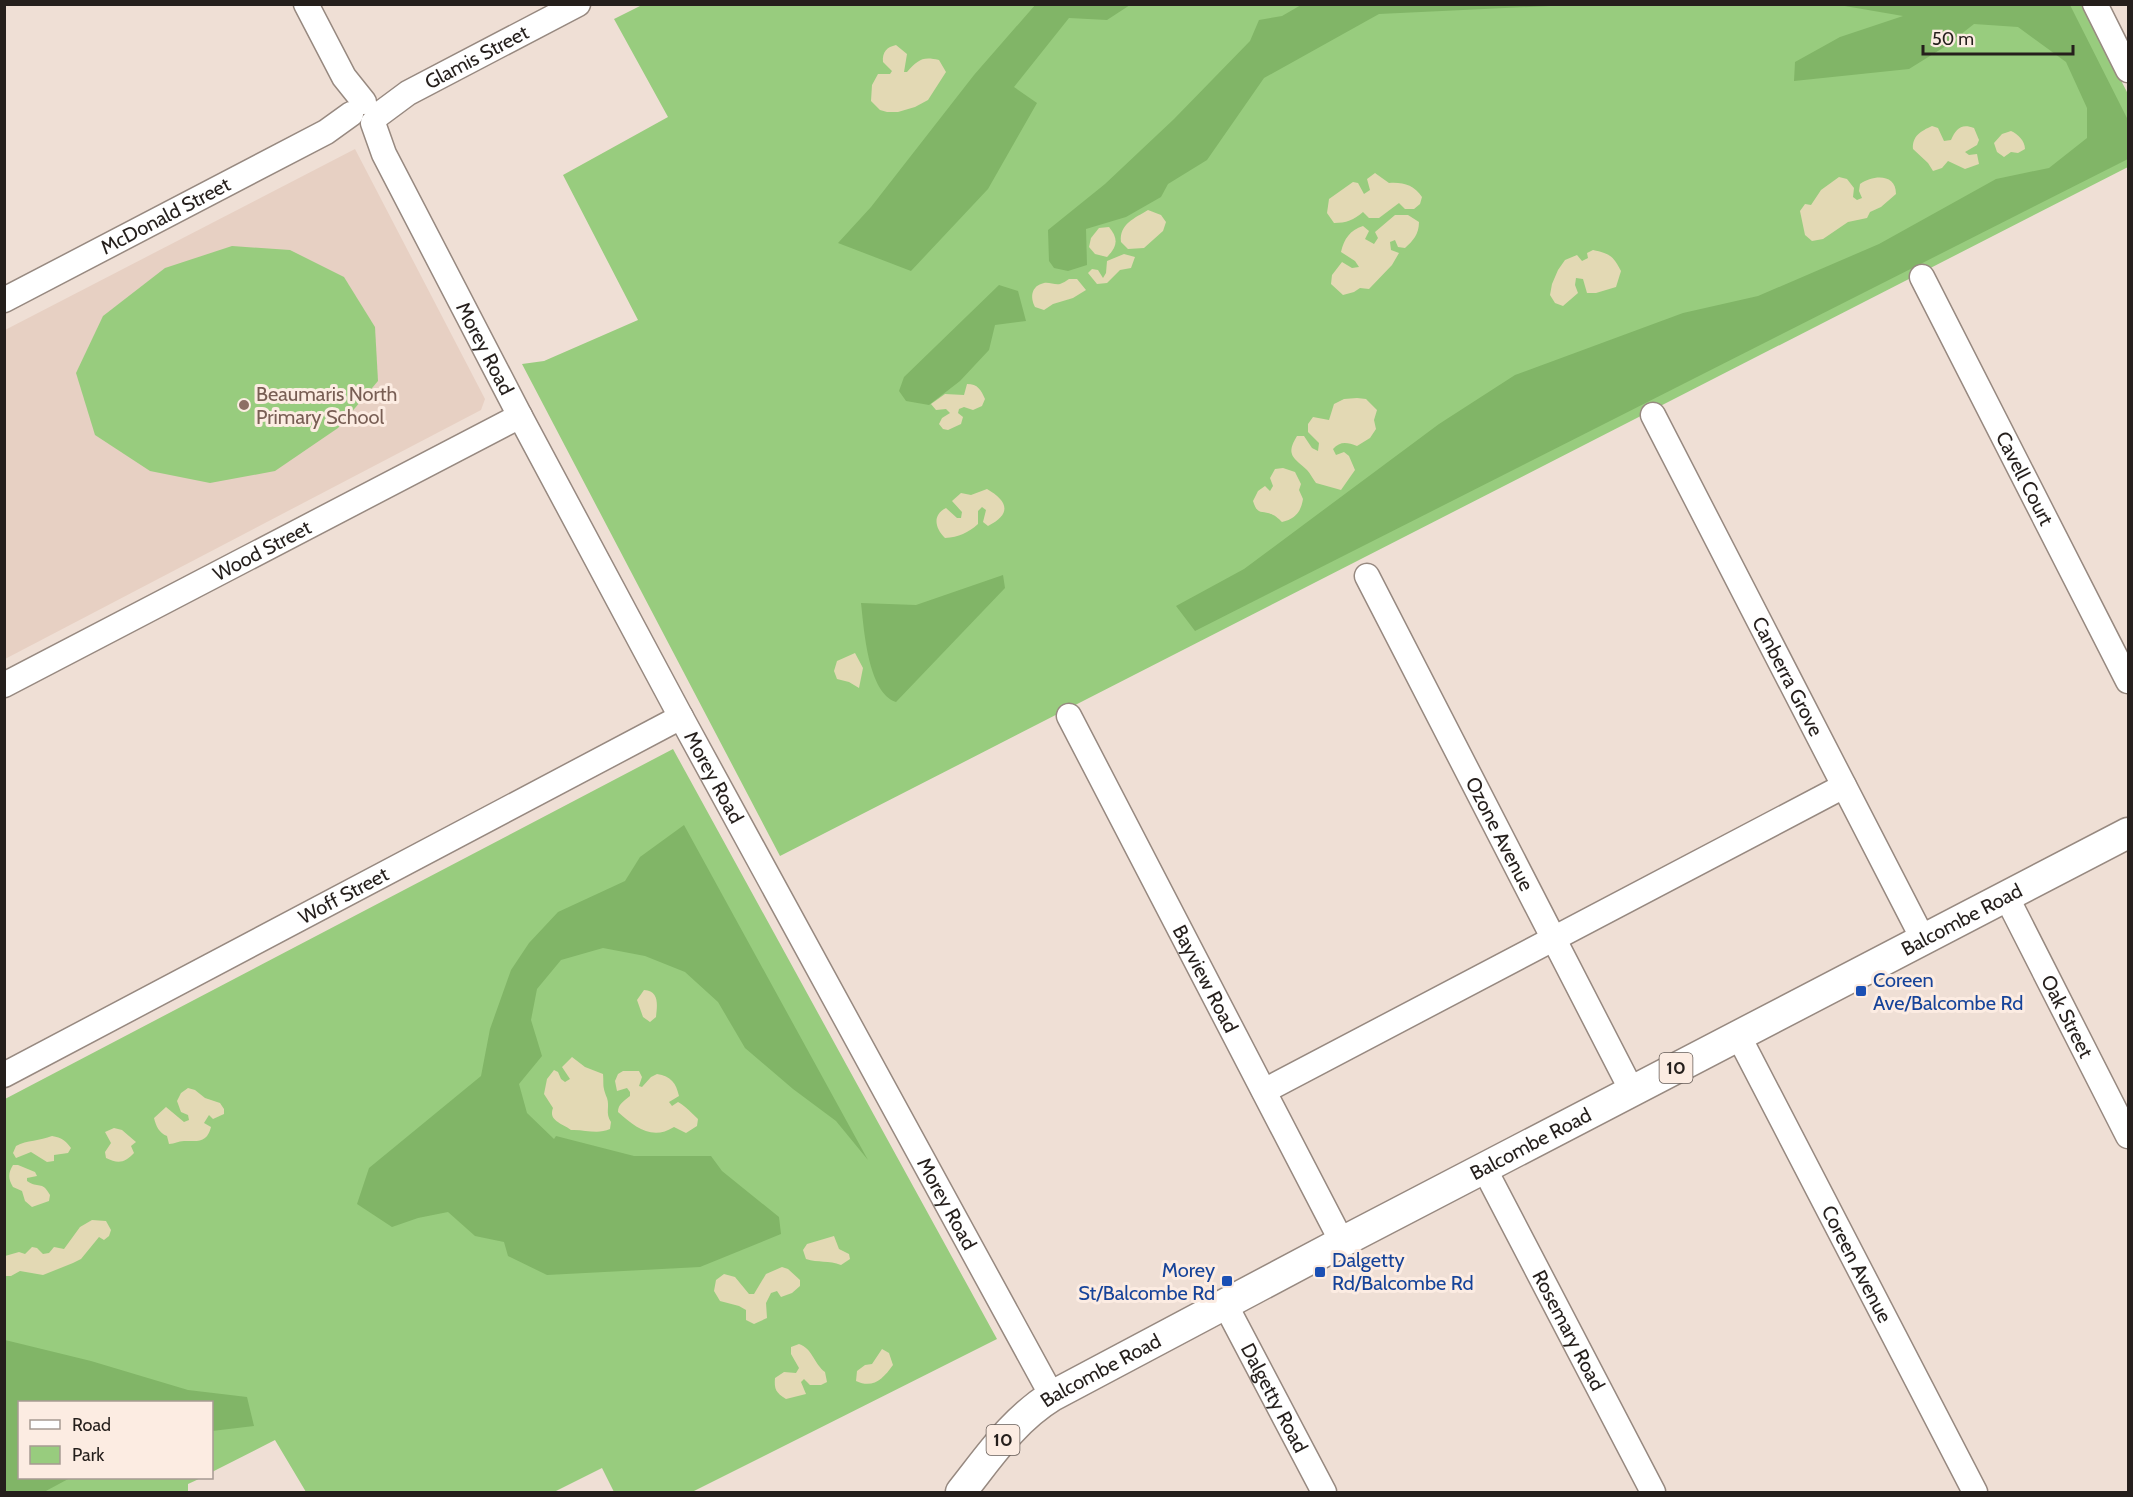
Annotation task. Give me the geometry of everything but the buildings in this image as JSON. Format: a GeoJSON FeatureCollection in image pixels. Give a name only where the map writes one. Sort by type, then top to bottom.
{"type":"FeatureCollection","features":[{"type":"Feature","properties":{"kind":"main road","name":"Balcombe Road"},"geometry":{"type":"LineString","coordinates":[[961,1492],[1017,1422],[1052,1396],[1341,1242],[2128,833]]}},
{"type":"Feature","properties":{"kind":"street","name":"Morey Road"},"geometry":{"type":"LineString","coordinates":[[306,4],[520,416],[681,717],[1052,1396]]}},
{"type":"Feature","properties":{"kind":"street","name":"Glamis Street"},"geometry":{"type":"LineString","coordinates":[[364,115],[578,4]]}},
{"type":"Feature","properties":{"kind":"street"},"geometry":{"type":"LineString","coordinates":[[2095,4],[2128,70]]}},
{"type":"Feature","properties":{"kind":"street","name":"McDonald Street"},"geometry":{"type":"LineString","coordinates":[[4,300],[326,132],[364,115]]}},
{"type":"Feature","properties":{"kind":"street","name":"Cavell Court"},"geometry":{"type":"LineString","coordinates":[[1922,277],[2128,681]]}},
{"type":"Feature","properties":{"kind":"street","name":"Canberra Grove"},"geometry":{"type":"LineString","coordinates":[[1653,415],[1923,939]]}},
{"type":"Feature","properties":{"kind":"street","name":"Wood Street"},"geometry":{"type":"LineString","coordinates":[[4,685],[520,416]]}},
{"type":"Feature","properties":{"kind":"street","name":"Ozone Avenue"},"geometry":{"type":"LineString","coordinates":[[1367,576],[1632,1091]]}},
{"type":"Feature","properties":{"kind":"street","name":"Bayview Road"},"geometry":{"type":"LineString","coordinates":[[1069,716],[1341,1242]]}},
{"type":"Feature","properties":{"kind":"street","name":"Woff Street"},"geometry":{"type":"LineString","coordinates":[[4,1075],[681,717]]}},
{"type":"Feature","properties":{"kind":"street"},"geometry":{"type":"LineString","coordinates":[[1264,1090],[1844,786]]}},
{"type":"Feature","properties":{"kind":"street","name":"Oak Street"},"geometry":{"type":"LineString","coordinates":[[2006,896],[2128,1136]]}},
{"type":"Feature","properties":{"kind":"street","name":"Coreen Avenue"},"geometry":{"type":"LineString","coordinates":[[1738,1035],[1975,1492]]}},
{"type":"Feature","properties":{"kind":"street","name":"Rosemary Road"},"geometry":{"type":"LineString","coordinates":[[1484,1168],[1653,1492]]}},
{"type":"Feature","properties":{"kind":"street","name":"Dalgetty Road"},"geometry":{"type":"LineString","coordinates":[[1225,1304],[1324,1492]]}},
{"type":"Feature","properties":{"kind":"shaded area","name":"Beaumaris North Primary School"},"geometry":{"type":"Polygon","coordinates":[[[355,149],[485,399],[481,410],[5,659],[5,330],[355,149]]]}},
{"type":"Feature","properties":{"kind":"green space"},"geometry":{"type":"Polygon","coordinates":[[[1036,4],[1130,5],[1107,20],[1069,18],[1014,87],[1037,103],[988,189],[911,271],[838,243],[871,207],[974,75],[1036,4]]]}},
{"type":"Feature","properties":{"kind":"green space"},"geometry":{"type":"Polygon","coordinates":[[[642,5],[2082,5],[2128,94],[2128,167],[780,856],[522,364],[544,361],[638,320],[563,175],[668,117],[614,19],[642,5]]]}},
{"type":"Feature","properties":{"kind":"green space"},"geometry":{"type":"Polygon","coordinates":[[[1301,5],[1571,5],[1379,14],[1264,78],[1207,160],[1168,184],[1161,197],[1126,217],[1086,229],[1087,265],[1068,271],[1054,268],[1049,261],[1048,230],[1105,184],[1174,119],[1250,41],[1259,20],[1282,16],[1301,5]]]}},
{"type":"Feature","properties":{"kind":"green space"},"geometry":{"type":"Polygon","coordinates":[[[1839,5],[2070,5],[2128,120],[2128,159],[1195,631],[1176,606],[1244,569],[1439,424],[1515,375],[1683,313],[1758,296],[1879,244],[1996,179],[2049,168],[2087,138],[2087,108],[2066,62],[2018,27],[1974,24],[1946,46],[1909,69],[1794,81],[1795,62],[1840,37],[1903,16],[1839,5]]]}},
{"type":"Feature","properties":{"kind":"green space"},"geometry":{"type":"Polygon","coordinates":[[[232,246],[290,250],[344,277],[375,327],[378,381],[338,428],[275,471],[210,483],[150,471],[95,435],[76,373],[103,316],[165,268],[232,246]]]}},
{"type":"Feature","properties":{"kind":"green space"},"geometry":{"type":"Polygon","coordinates":[[[999,285],[1018,291],[1026,321],[995,325],[989,350],[960,381],[929,405],[906,401],[899,391],[904,377],[999,285]]]}},
{"type":"Feature","properties":{"kind":"green space"},"geometry":{"type":"Polygon","coordinates":[[[1003,575],[1005,588],[896,702],[887,696],[873,674],[861,603],[916,605],[1003,575]]]}},
{"type":"Feature","properties":{"kind":"green space"},"geometry":{"type":"Polygon","coordinates":[[[673,749],[997,1339],[692,1492],[614,1492],[602,1468],[554,1492],[306,1492],[275,1440],[213,1471],[213,1401],[18,1401],[18,1479],[199,1479],[188,1484],[188,1492],[5,1492],[5,1099],[673,749]]]}},
{"type":"Feature","properties":{"kind":"green space"},"geometry":{"type":"Polygon","coordinates":[[[684,825],[868,1160],[836,1121],[793,1089],[745,1048],[718,1002],[685,972],[645,956],[603,948],[561,960],[537,989],[531,1020],[542,1056],[519,1084],[527,1113],[554,1139],[556,1136],[634,1156],[711,1156],[722,1171],[779,1217],[781,1234],[700,1267],[547,1275],[508,1256],[504,1242],[475,1236],[448,1212],[418,1218],[392,1227],[357,1204],[369,1168],[481,1076],[490,1029],[511,970],[529,943],[558,912],[625,881],[640,857],[684,825]]]}},
{"type":"Feature","properties":{"kind":"green space"},"geometry":{"type":"Polygon","coordinates":[[[5,1340],[91,1361],[188,1390],[247,1397],[254,1426],[213,1431],[213,1401],[18,1401],[18,1479],[68,1479],[44,1492],[5,1492],[5,1340]]]}},
{"type":"Feature","properties":{"kind":"sand"},"geometry":{"type":"Polygon","coordinates":[[[896,45],[907,54],[904,72],[907,72],[914,64],[928,58],[939,60],[946,72],[928,100],[898,112],[887,112],[880,110],[871,101],[872,85],[878,74],[890,74],[892,71],[883,62],[883,55],[890,47],[896,45]]]}},
{"type":"Feature","properties":{"kind":"sand"},"geometry":{"type":"Polygon","coordinates":[[[1932,126],[1938,128],[1944,141],[1951,140],[1957,130],[1962,127],[1974,128],[1979,140],[1977,145],[1965,152],[1969,155],[1977,154],[1979,164],[1965,169],[1948,161],[1942,168],[1933,171],[1913,149],[1918,134],[1932,126]]]}},
{"type":"Feature","properties":{"kind":"sand"},"geometry":{"type":"Polygon","coordinates":[[[2011,131],[2021,138],[2025,149],[2018,153],[2011,152],[2004,157],[1997,152],[1994,143],[2002,134],[2011,131]]]}},
{"type":"Feature","properties":{"kind":"sand"},"geometry":{"type":"Polygon","coordinates":[[[1375,173],[1389,183],[1412,187],[1422,197],[1420,204],[1414,209],[1405,209],[1399,203],[1379,218],[1369,218],[1363,212],[1350,221],[1334,223],[1327,213],[1329,199],[1353,182],[1358,183],[1364,194],[1370,190],[1367,179],[1375,173]]]}},
{"type":"Feature","properties":{"kind":"sand"},"geometry":{"type":"Polygon","coordinates":[[[1839,177],[1847,179],[1854,188],[1853,197],[1857,200],[1862,198],[1859,191],[1860,184],[1877,178],[1888,179],[1892,182],[1896,194],[1881,207],[1870,212],[1867,218],[1848,222],[1823,239],[1812,241],[1805,235],[1800,211],[1805,204],[1811,205],[1821,190],[1839,177]]]}},
{"type":"Feature","properties":{"kind":"sand"},"geometry":{"type":"Polygon","coordinates":[[[1148,210],[1161,215],[1166,222],[1163,231],[1144,248],[1128,249],[1121,242],[1125,226],[1148,210]]]}},
{"type":"Feature","properties":{"kind":"sand"},"geometry":{"type":"Polygon","coordinates":[[[1395,215],[1408,215],[1419,222],[1415,237],[1405,248],[1398,247],[1395,240],[1390,242],[1391,250],[1399,253],[1392,265],[1369,289],[1360,288],[1343,295],[1331,284],[1332,275],[1342,262],[1352,268],[1359,267],[1355,261],[1341,252],[1346,239],[1354,230],[1363,226],[1369,231],[1365,239],[1374,244],[1378,238],[1375,232],[1395,215]]]}},
{"type":"Feature","properties":{"kind":"sand"},"geometry":{"type":"Polygon","coordinates":[[[1109,227],[1116,243],[1113,250],[1107,257],[1095,254],[1089,247],[1091,238],[1099,228],[1109,227]]]}},
{"type":"Feature","properties":{"kind":"sand"},"geometry":{"type":"Polygon","coordinates":[[[1593,250],[1608,254],[1616,262],[1621,271],[1616,287],[1596,293],[1587,293],[1583,279],[1576,278],[1575,285],[1578,293],[1563,306],[1555,303],[1550,295],[1552,284],[1565,260],[1577,255],[1582,261],[1588,258],[1587,253],[1593,250]]]}},
{"type":"Feature","properties":{"kind":"sand"},"geometry":{"type":"Polygon","coordinates":[[[1124,254],[1135,257],[1131,268],[1120,270],[1107,283],[1097,284],[1088,273],[1092,269],[1098,270],[1103,278],[1107,261],[1124,254]]]}},
{"type":"Feature","properties":{"kind":"sand"},"geometry":{"type":"Polygon","coordinates":[[[1069,279],[1077,279],[1086,290],[1044,310],[1035,307],[1032,296],[1036,287],[1044,283],[1060,284],[1069,279]]]}},
{"type":"Feature","properties":{"kind":"sand"},"geometry":{"type":"Polygon","coordinates":[[[967,384],[974,385],[980,390],[985,399],[982,406],[973,410],[964,407],[959,409],[958,413],[963,417],[961,424],[948,430],[943,429],[939,424],[942,418],[950,413],[946,409],[936,410],[931,404],[945,394],[964,395],[967,384]]]}},
{"type":"Feature","properties":{"kind":"sand"},"geometry":{"type":"Polygon","coordinates":[[[1344,399],[1366,399],[1377,410],[1374,420],[1376,429],[1370,438],[1357,446],[1344,443],[1333,449],[1336,455],[1344,452],[1349,456],[1355,470],[1341,490],[1316,483],[1293,456],[1291,452],[1293,442],[1297,436],[1304,436],[1312,448],[1318,451],[1319,443],[1308,432],[1308,424],[1313,417],[1329,420],[1334,404],[1344,399]]]}},
{"type":"Feature","properties":{"kind":"sand"},"geometry":{"type":"Polygon","coordinates":[[[1283,468],[1295,472],[1301,484],[1299,490],[1303,499],[1297,514],[1282,522],[1274,515],[1259,511],[1253,501],[1258,491],[1265,486],[1270,491],[1273,486],[1270,478],[1275,469],[1283,468]]]}},
{"type":"Feature","properties":{"kind":"sand"},"geometry":{"type":"Polygon","coordinates":[[[987,489],[1003,503],[1004,512],[1001,517],[988,526],[983,522],[986,510],[982,507],[978,511],[978,524],[959,536],[945,538],[936,522],[939,514],[946,508],[957,518],[961,518],[962,512],[952,501],[961,493],[971,495],[987,489]]]}},
{"type":"Feature","properties":{"kind":"sand"},"geometry":{"type":"Polygon","coordinates":[[[855,653],[863,668],[859,688],[837,679],[834,671],[837,661],[855,653]]]}},
{"type":"Feature","properties":{"kind":"sand"},"geometry":{"type":"Polygon","coordinates":[[[644,990],[653,993],[656,1000],[656,1017],[650,1022],[643,1017],[637,1000],[644,990]]]}},
{"type":"Feature","properties":{"kind":"sand"},"geometry":{"type":"Polygon","coordinates":[[[572,1057],[585,1067],[603,1074],[608,1116],[611,1122],[610,1129],[595,1132],[571,1130],[552,1116],[553,1108],[544,1094],[547,1079],[554,1070],[565,1082],[570,1079],[562,1067],[572,1057]]]}},
{"type":"Feature","properties":{"kind":"sand"},"geometry":{"type":"Polygon","coordinates":[[[623,1071],[639,1071],[642,1077],[639,1086],[642,1087],[657,1074],[669,1078],[679,1096],[669,1102],[672,1106],[678,1102],[685,1107],[698,1119],[697,1126],[686,1133],[674,1127],[658,1133],[644,1130],[631,1123],[618,1112],[620,1105],[630,1096],[627,1088],[617,1091],[615,1081],[618,1074],[623,1071]]]}},
{"type":"Feature","properties":{"kind":"sand"},"geometry":{"type":"Polygon","coordinates":[[[188,1088],[195,1090],[205,1098],[220,1103],[224,1114],[213,1119],[209,1115],[204,1123],[211,1127],[204,1138],[198,1141],[169,1144],[167,1136],[158,1129],[154,1118],[166,1107],[184,1122],[189,1120],[188,1115],[181,1112],[177,1101],[181,1093],[188,1088]]]}},
{"type":"Feature","properties":{"kind":"sand"},"geometry":{"type":"Polygon","coordinates":[[[114,1128],[122,1130],[136,1142],[131,1146],[134,1153],[121,1162],[106,1158],[105,1152],[111,1143],[105,1132],[114,1128]]]}},
{"type":"Feature","properties":{"kind":"sand"},"geometry":{"type":"Polygon","coordinates":[[[52,1136],[63,1140],[71,1148],[68,1153],[54,1155],[54,1161],[47,1162],[31,1152],[16,1158],[13,1153],[16,1146],[20,1144],[52,1136]]]}},
{"type":"Feature","properties":{"kind":"sand"},"geometry":{"type":"Polygon","coordinates":[[[13,1165],[35,1172],[37,1176],[27,1178],[27,1181],[45,1188],[50,1195],[49,1201],[32,1207],[25,1201],[22,1191],[13,1187],[10,1181],[9,1173],[13,1165]]]}},
{"type":"Feature","properties":{"kind":"sand"},"geometry":{"type":"Polygon","coordinates":[[[92,1220],[106,1221],[111,1230],[109,1236],[104,1240],[99,1237],[81,1259],[43,1275],[20,1271],[11,1276],[5,1276],[5,1256],[19,1252],[25,1254],[32,1247],[37,1248],[43,1254],[49,1253],[54,1247],[64,1249],[80,1227],[92,1220]]]}},
{"type":"Feature","properties":{"kind":"sand"},"geometry":{"type":"Polygon","coordinates":[[[834,1236],[839,1249],[849,1254],[850,1259],[841,1265],[806,1259],[803,1250],[807,1244],[834,1236]]]}},
{"type":"Feature","properties":{"kind":"sand"},"geometry":{"type":"Polygon","coordinates":[[[782,1267],[788,1269],[800,1280],[800,1286],[792,1293],[781,1297],[777,1291],[771,1293],[766,1303],[767,1318],[754,1324],[746,1320],[746,1310],[720,1301],[714,1291],[716,1280],[724,1274],[735,1277],[749,1294],[754,1294],[766,1274],[782,1267]]]}},
{"type":"Feature","properties":{"kind":"sand"},"geometry":{"type":"Polygon","coordinates":[[[799,1344],[807,1349],[825,1372],[827,1382],[821,1385],[810,1385],[804,1379],[801,1382],[806,1394],[786,1399],[776,1390],[775,1378],[784,1372],[796,1373],[799,1368],[791,1354],[791,1347],[799,1344]]]}},
{"type":"Feature","properties":{"kind":"sand"},"geometry":{"type":"Polygon","coordinates":[[[882,1349],[889,1353],[893,1365],[889,1370],[873,1383],[856,1381],[857,1371],[865,1365],[872,1364],[882,1349]]]}},
{"type":"Feature","properties":{"kind":"place","name":"Beaumaris North Primary School"},"geometry":{"type":"Point","coordinates":[244,405]}},
{"type":"Feature","properties":{"kind":"place","name":"Coreen Ave/Balcombe Rd"},"geometry":{"type":"Point","coordinates":[1861,991]}},
{"type":"Feature","properties":{"kind":"place","name":"Dalgetty Rd/Balcombe Rd"},"geometry":{"type":"Point","coordinates":[1320,1272]}},
{"type":"Feature","properties":{"kind":"place","name":"Morey St/Balcombe Rd"},"geometry":{"type":"Point","coordinates":[1227,1281]}}]}
